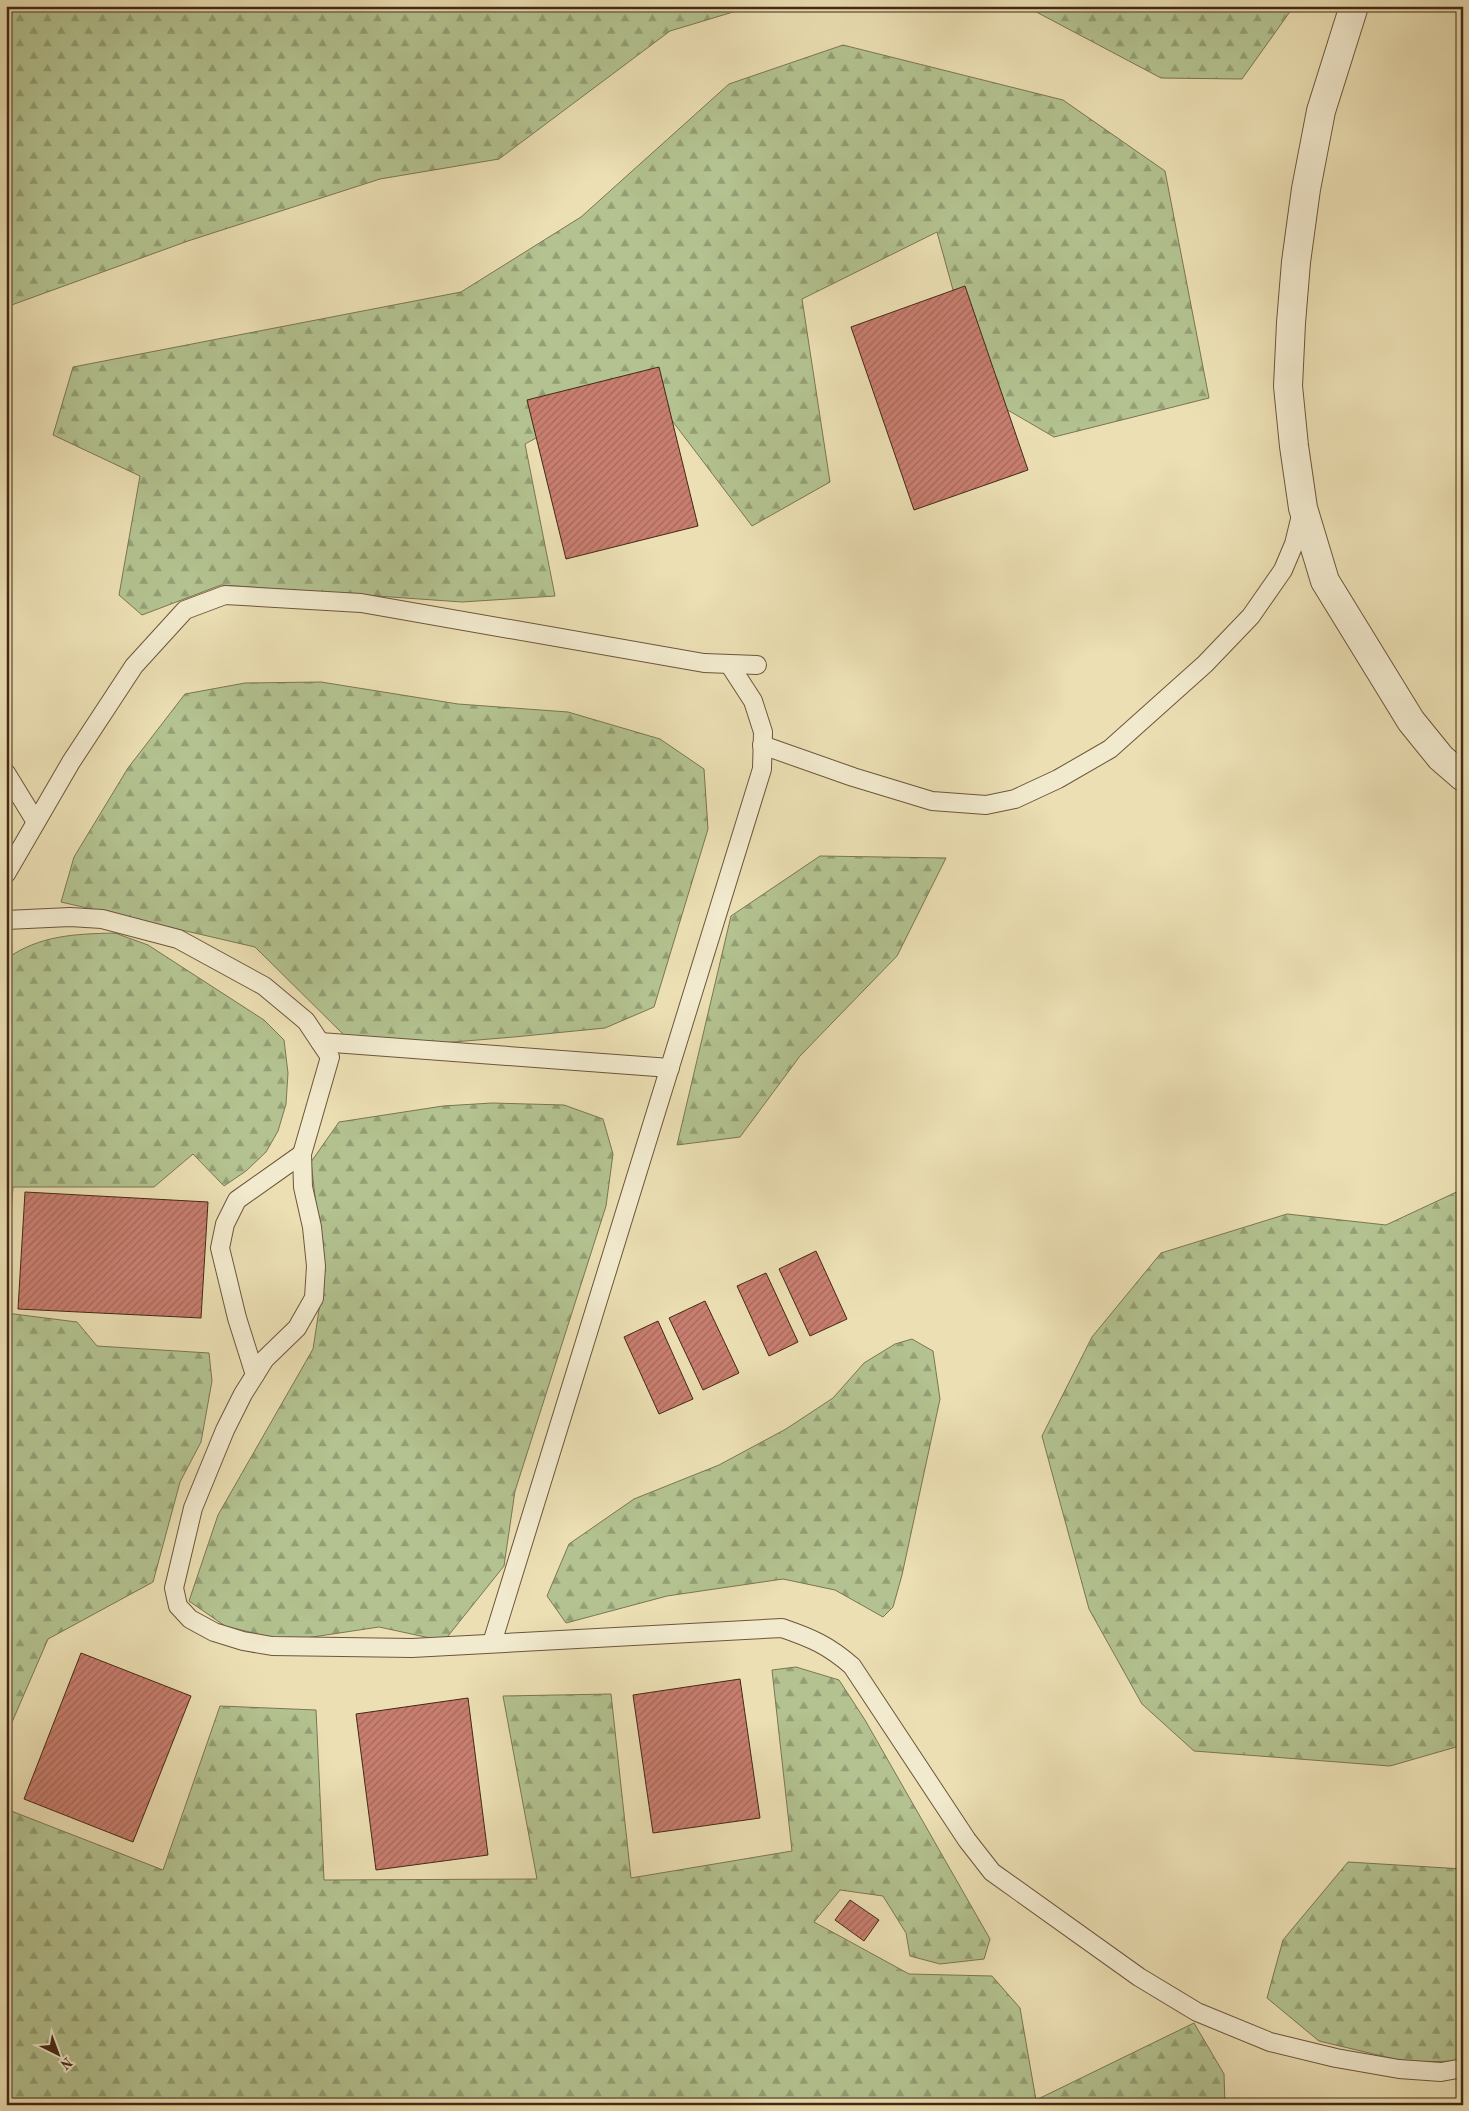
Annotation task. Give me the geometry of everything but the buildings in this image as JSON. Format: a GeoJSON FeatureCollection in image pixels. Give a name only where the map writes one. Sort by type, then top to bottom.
{"type":"FeatureCollection","features":[{"type":"Feature","properties":{"kind":"street"},"geometry":{"type":"LineString","coordinates":[[1354,6],[1321,111],[1306,189],[1296,262],[1288,386],[1294,446],[1303,508],[1325,581],[1411,721],[1441,758],[1463,777]]}},
{"type":"Feature","properties":{"kind":"lane"},"geometry":{"type":"LineString","coordinates":[[762,746],[932,801],[986,805],[1015,799],[1110,749],[1205,664],[1251,616],[1283,570],[1294,544],[1303,508]]}},
{"type":"Feature","properties":{"kind":"lane"},"geometry":{"type":"LineString","coordinates":[[6,874],[71,762],[134,666],[185,610],[226,595],[362,603],[704,662],[758,665]]}},
{"type":"Feature","properties":{"kind":"lane"},"geometry":{"type":"LineString","coordinates":[[492,1643],[762,769],[763,732],[753,701],[729,664]]}},
{"type":"Feature","properties":{"kind":"lane"},"geometry":{"type":"LineString","coordinates":[[6,773],[36,822]]}},
{"type":"Feature","properties":{"kind":"lane"},"geometry":{"type":"LineString","coordinates":[[6,920],[70,917],[102,919],[178,939],[264,986],[306,1021],[330,1057],[302,1154],[303,1187],[312,1227],[316,1266],[314,1298],[297,1328],[265,1359],[255,1374],[225,1430],[193,1508],[174,1588],[178,1606],[190,1619],[214,1632],[243,1641],[272,1646],[412,1648],[772,1628],[782,1628],[812,1638],[834,1650],[852,1666],[967,1840],[992,1872],[1139,1977],[1197,2012],[1270,2042],[1336,2058],[1399,2070],[1441,2072],[1463,2068]]}},
{"type":"Feature","properties":{"kind":"lane"},"geometry":{"type":"LineString","coordinates":[[320,1042],[670,1068]]}},
{"type":"Feature","properties":{"kind":"lane"},"geometry":{"type":"LineString","coordinates":[[255,1374],[237,1318],[220,1248],[225,1224],[237,1200],[302,1154]]}},
{"type":"Feature","properties":{"kind":"green space"},"geometry":{"type":"Polygon","coordinates":[[[6,6],[753,6],[670,31],[499,159],[380,179],[188,241],[6,307],[6,6]]]}},
{"type":"Feature","properties":{"kind":"green space"},"geometry":{"type":"Polygon","coordinates":[[[1025,6],[1294,6],[1242,79],[1161,78],[1025,6]]]}},
{"type":"Feature","properties":{"kind":"green space"},"geometry":{"type":"Polygon","coordinates":[[[843,45],[1063,100],[1165,171],[1209,398],[1054,437],[982,395],[937,232],[802,299],[830,482],[752,526],[642,381],[525,444],[555,596],[462,602],[221,585],[142,615],[119,595],[140,476],[53,435],[73,367],[461,292],[581,217],[729,84],[843,45]]]}},
{"type":"Feature","properties":{"kind":"green space"},"geometry":{"type":"Polygon","coordinates":[[[321,682],[458,704],[568,712],[660,739],[704,769],[708,829],[654,1007],[605,1028],[514,1037],[417,1045],[345,1036],[255,947],[61,902],[74,857],[128,768],[185,694],[245,683],[321,682]]]}},
{"type":"Feature","properties":{"kind":"green space"},"geometry":{"type":"Polygon","coordinates":[[[820,856],[946,858],[897,956],[800,1056],[740,1137],[677,1145],[731,916],[820,856]]]}},
{"type":"Feature","properties":{"kind":"green space"},"geometry":{"type":"Polygon","coordinates":[[[115,933],[148,945],[264,1020],[284,1040],[288,1073],[286,1104],[278,1131],[266,1152],[246,1171],[224,1186],[193,1154],[154,1187],[13,1187],[6,1271],[6,959],[45,940],[72,935],[115,933]]]}},
{"type":"Feature","properties":{"kind":"green space"},"geometry":{"type":"Polygon","coordinates":[[[492,1103],[564,1105],[603,1119],[613,1154],[606,1206],[515,1491],[504,1566],[444,1641],[379,1627],[286,1641],[225,1626],[189,1601],[218,1515],[313,1349],[320,1303],[319,1230],[311,1162],[339,1122],[443,1106],[492,1103]]]}},
{"type":"Feature","properties":{"kind":"green space"},"geometry":{"type":"Polygon","coordinates":[[[1463,1189],[1463,1745],[1390,1766],[1194,1751],[1142,1704],[1089,1609],[1042,1436],[1092,1337],[1161,1253],[1287,1214],[1386,1225],[1463,1189]]]}},
{"type":"Feature","properties":{"kind":"green space"},"geometry":{"type":"Polygon","coordinates":[[[6,1313],[77,1322],[97,1346],[209,1353],[212,1381],[201,1442],[180,1482],[153,1582],[48,1639],[6,1736],[6,1313]]]}},
{"type":"Feature","properties":{"kind":"green space"},"geometry":{"type":"Polygon","coordinates":[[[912,1339],[933,1351],[940,1399],[902,1575],[893,1607],[883,1617],[835,1590],[783,1579],[667,1596],[566,1623],[547,1596],[569,1544],[634,1499],[719,1465],[786,1429],[833,1398],[864,1363],[895,1344],[912,1339]]]}},
{"type":"Feature","properties":{"kind":"green space"},"geometry":{"type":"Polygon","coordinates":[[[796,1667],[839,1680],[865,1720],[990,1939],[984,1959],[940,1964],[910,1956],[906,1933],[883,1896],[840,1890],[814,1922],[909,1974],[992,1976],[1020,2008],[1036,2100],[1194,2023],[1224,2074],[1225,2105],[6,2105],[6,1809],[163,1870],[220,1706],[316,1710],[324,1880],[537,1879],[503,1696],[611,1694],[631,1878],[792,1851],[772,1670],[796,1667]]]}},
{"type":"Feature","properties":{"kind":"green space"},"geometry":{"type":"Polygon","coordinates":[[[1348,1862],[1463,1869],[1463,2061],[1407,2062],[1319,2041],[1267,1998],[1283,1940],[1348,1862]]]}}]}
